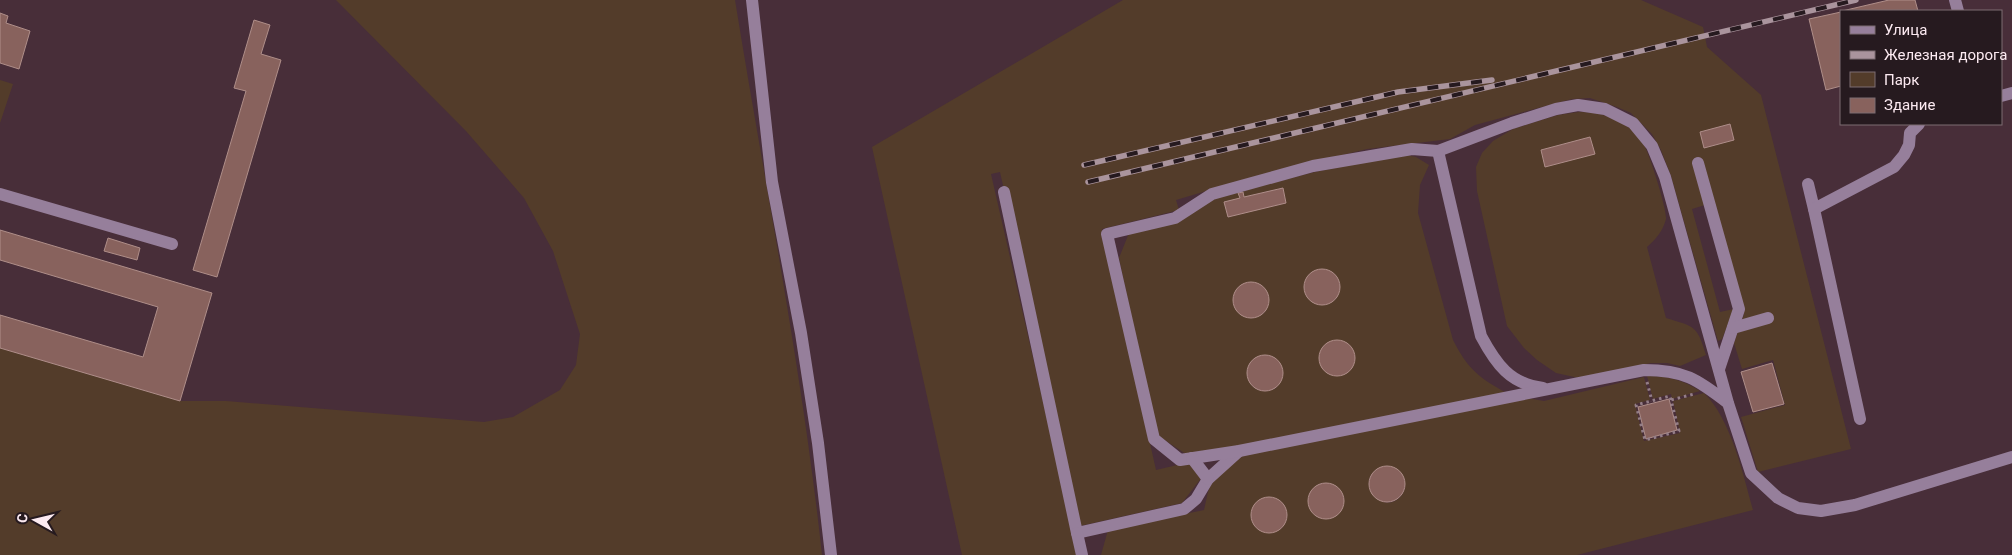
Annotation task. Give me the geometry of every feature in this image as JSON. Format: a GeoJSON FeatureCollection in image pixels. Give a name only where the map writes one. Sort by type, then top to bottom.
{"type":"FeatureCollection","features":[{"type":"Feature","properties":{"kind":"street"},"geometry":{"type":"LineString","coordinates":[[752,0],[772,182],[801,334],[818,443],[831,555]]}},
{"type":"Feature","properties":{"kind":"street"},"geometry":{"type":"LineString","coordinates":[[1728,403],[1691,377],[1677,372],[1662,370],[1636,372],[1240,451],[1180,460],[1154,440],[1107,234],[1175,218],[1212,194],[1313,166],[1412,149],[1438,152],[1512,123],[1578,105],[1604,109],[1625,117],[1633,123],[1652,146],[1666,177],[1728,403],[1752,475],[1778,498],[1798,508],[1821,511],[1855,505],[2012,457]]}},
{"type":"Feature","properties":{"kind":"street"},"geometry":{"type":"LineString","coordinates":[[1814,209],[1894,167],[1904,155],[1910,133],[1919,125]]}},
{"type":"Feature","properties":{"kind":"street"},"geometry":{"type":"LineString","coordinates":[[1438,152],[1481,336],[1492,357],[1507,374],[1529,386],[1550,389]]}},
{"type":"Feature","properties":{"kind":"street"},"geometry":{"type":"LineString","coordinates":[[1698,163],[1739,309],[1719,369]]}},
{"type":"Feature","properties":{"kind":"street"},"geometry":{"type":"LineString","coordinates":[[1808,184],[1860,419]]}},
{"type":"Feature","properties":{"kind":"street"},"geometry":{"type":"LineString","coordinates":[[1004,192],[1082,555]]}},
{"type":"Feature","properties":{"kind":"street"},"geometry":{"type":"LineString","coordinates":[[0,194],[172,244]]}},
{"type":"Feature","properties":{"kind":"street"},"geometry":{"type":"LineString","coordinates":[[1733,328],[1768,318]]}},
{"type":"Feature","properties":{"kind":"street"},"geometry":{"type":"LineString","coordinates":[[1077,532],[1184,509],[1196,499],[1208,479],[1240,451]]}},
{"type":"Feature","properties":{"kind":"street"},"geometry":{"type":"LineString","coordinates":[[1192,458],[1208,479]]}},
{"type":"Feature","properties":{"kind":"path"},"geometry":{"type":"LineString","coordinates":[[1671,400],[1711,390]]}},
{"type":"Feature","properties":{"kind":"path"},"geometry":{"type":"LineString","coordinates":[[1670,396],[1671,400],[1679,431],[1646,440],[1636,405],[1670,396]]}},
{"type":"Feature","properties":{"kind":"green space"},"geometry":{"type":"Polygon","coordinates":[[[336,0],[735,0],[794,346],[822,555],[0,555],[0,348],[180,401],[226,401],[484,422],[513,417],[560,390],[576,365],[580,334],[553,251],[524,198],[466,131],[336,0]]]}},
{"type":"Feature","properties":{"kind":"green space"},"geometry":{"type":"Polygon","coordinates":[[[1123,0],[1641,0],[1703,27],[1707,47],[1761,95],[1851,449],[1758,472],[1741,417],[1785,405],[1773,360],[1742,369],[1734,343],[1744,314],[1702,158],[1705,205],[1692,209],[1720,312],[1734,309],[1722,339],[1718,341],[1671,176],[1661,150],[1652,134],[1631,113],[1590,98],[1572,99],[1475,125],[1450,139],[1367,149],[1260,175],[1176,200],[1179,210],[1102,229],[1156,470],[1190,462],[1202,477],[1182,503],[1080,526],[1000,172],[991,174],[1078,555],[962,555],[872,147],[1123,0]],[[1730,124],[1700,132],[1704,148],[1734,140],[1730,124]]]}},
{"type":"Feature","properties":{"kind":"green space"},"geometry":{"type":"Polygon","coordinates":[[[0,80],[13,84],[0,123],[0,80]]]}},
{"type":"Feature","properties":{"kind":"green space"},"geometry":{"type":"Polygon","coordinates":[[[1579,112],[1607,116],[1626,125],[1642,141],[1654,170],[1666,214],[1665,223],[1661,231],[1647,247],[1666,318],[1683,323],[1694,329],[1700,338],[1706,355],[1680,366],[1667,363],[1651,363],[1579,378],[1556,373],[1537,360],[1524,348],[1507,326],[1477,191],[1476,167],[1482,153],[1493,141],[1513,129],[1558,115],[1579,112]],[[1590,137],[1541,150],[1545,167],[1595,154],[1590,137]]]}},
{"type":"Feature","properties":{"kind":"green space"},"geometry":{"type":"Polygon","coordinates":[[[1407,155],[1416,157],[1429,165],[1420,185],[1418,213],[1453,340],[1458,350],[1475,372],[1489,383],[1507,393],[1189,456],[1157,435],[1119,258],[1129,233],[1218,197],[1315,172],[1407,155]],[[1282,188],[1244,197],[1243,192],[1239,193],[1240,198],[1224,202],[1228,217],[1286,203],[1282,188]],[[1321,269],[1309,275],[1306,280],[1305,290],[1313,302],[1324,305],[1336,299],[1339,294],[1340,284],[1336,275],[1321,269]],[[1249,282],[1237,289],[1233,303],[1240,314],[1252,318],[1264,313],[1267,308],[1268,297],[1264,289],[1255,283],[1249,282]],[[1332,341],[1322,349],[1320,362],[1322,367],[1330,374],[1334,376],[1343,375],[1352,368],[1355,357],[1354,352],[1348,345],[1332,341]],[[1267,355],[1256,358],[1250,364],[1247,371],[1251,385],[1258,390],[1266,391],[1276,388],[1282,377],[1282,369],[1277,360],[1267,355]]]}},
{"type":"Feature","properties":{"kind":"green space"},"geometry":{"type":"Polygon","coordinates":[[[1647,376],[1675,379],[1700,391],[1672,399],[1671,394],[1653,399],[1647,376]]]}},
{"type":"Feature","properties":{"kind":"green space"},"geometry":{"type":"Polygon","coordinates":[[[1644,377],[1650,400],[1635,404],[1644,441],[1680,433],[1673,401],[1704,393],[1722,417],[1729,432],[1753,510],[1577,555],[1101,555],[1108,530],[1204,510],[1212,482],[1242,454],[1527,398],[1544,401],[1644,377]],[[1386,466],[1375,472],[1369,479],[1369,487],[1373,495],[1388,503],[1396,501],[1403,493],[1405,483],[1399,472],[1386,466]],[[1321,483],[1311,491],[1309,502],[1315,515],[1331,518],[1341,510],[1344,498],[1336,486],[1329,483],[1321,483]],[[1267,498],[1256,503],[1251,519],[1256,527],[1270,533],[1282,528],[1287,516],[1285,508],[1280,502],[1267,498]]]}},
{"type":"Feature","properties":{"kind":"building"},"geometry":{"type":"Polygon","coordinates":[[[1889,0],[1915,0],[1918,10],[1846,10],[1889,0]]]}},
{"type":"Feature","properties":{"kind":"building"},"geometry":{"type":"Polygon","coordinates":[[[1840,12],[1840,86],[1826,90],[1809,19],[1840,12]]]}},
{"type":"Feature","properties":{"kind":"building"},"geometry":{"type":"Polygon","coordinates":[[[0,13],[8,16],[6,23],[30,31],[19,69],[0,63],[0,13]]]}},
{"type":"Feature","properties":{"kind":"building"},"geometry":{"type":"Polygon","coordinates":[[[254,20],[270,25],[261,54],[281,60],[217,277],[193,270],[246,91],[234,88],[254,20]]]}},
{"type":"Feature","properties":{"kind":"building"},"geometry":{"type":"Polygon","coordinates":[[[1730,124],[1734,140],[1704,148],[1700,132],[1730,124]]]}},
{"type":"Feature","properties":{"kind":"building"},"geometry":{"type":"Polygon","coordinates":[[[1590,137],[1595,154],[1545,167],[1541,150],[1590,137]]]}},
{"type":"Feature","properties":{"kind":"building"},"geometry":{"type":"Polygon","coordinates":[[[1283,188],[1286,203],[1228,217],[1224,202],[1240,198],[1238,193],[1243,192],[1244,197],[1283,188]]]}},
{"type":"Feature","properties":{"kind":"building"},"geometry":{"type":"Polygon","coordinates":[[[0,230],[212,293],[180,401],[0,348],[0,315],[143,357],[158,307],[0,260],[0,230]]]}},
{"type":"Feature","properties":{"kind":"building"},"geometry":{"type":"Polygon","coordinates":[[[108,238],[140,248],[137,260],[104,251],[108,238]]]}},
{"type":"Feature","properties":{"kind":"building"},"geometry":{"type":"Polygon","coordinates":[[[1322,269],[1329,270],[1335,274],[1339,280],[1339,294],[1335,300],[1329,304],[1322,305],[1315,304],[1309,300],[1305,294],[1304,287],[1305,280],[1309,274],[1315,270],[1322,269]]]}},
{"type":"Feature","properties":{"kind":"building"},"geometry":{"type":"Polygon","coordinates":[[[1251,282],[1258,283],[1264,287],[1268,293],[1268,307],[1264,313],[1258,317],[1251,318],[1244,317],[1238,313],[1234,307],[1233,300],[1234,293],[1238,287],[1244,283],[1251,282]]]}},
{"type":"Feature","properties":{"kind":"building"},"geometry":{"type":"Polygon","coordinates":[[[1337,340],[1344,341],[1350,345],[1354,351],[1354,365],[1350,371],[1344,375],[1337,376],[1330,375],[1324,371],[1320,365],[1319,358],[1320,351],[1324,345],[1330,341],[1337,340]]]}},
{"type":"Feature","properties":{"kind":"building"},"geometry":{"type":"Polygon","coordinates":[[[1265,355],[1272,356],[1278,360],[1282,366],[1282,380],[1278,386],[1272,390],[1265,391],[1258,390],[1252,386],[1248,380],[1247,373],[1248,366],[1252,360],[1258,356],[1265,355]]]}},
{"type":"Feature","properties":{"kind":"building"},"geometry":{"type":"Polygon","coordinates":[[[1772,363],[1784,404],[1753,412],[1741,372],[1772,363]]]}},
{"type":"Feature","properties":{"kind":"building"},"geometry":{"type":"Polygon","coordinates":[[[1669,399],[1677,430],[1646,439],[1638,407],[1669,399]]]}},
{"type":"Feature","properties":{"kind":"building"},"geometry":{"type":"Polygon","coordinates":[[[1387,466],[1394,467],[1400,471],[1404,477],[1404,491],[1400,497],[1394,501],[1387,502],[1380,501],[1374,497],[1370,491],[1369,484],[1370,477],[1374,471],[1380,467],[1387,466]]]}},
{"type":"Feature","properties":{"kind":"building"},"geometry":{"type":"Polygon","coordinates":[[[1326,483],[1333,484],[1339,488],[1343,494],[1343,508],[1339,514],[1333,518],[1326,519],[1319,518],[1313,514],[1309,508],[1308,501],[1309,494],[1313,488],[1319,484],[1326,483]]]}},
{"type":"Feature","properties":{"kind":"building"},"geometry":{"type":"Polygon","coordinates":[[[1269,497],[1276,498],[1282,502],[1286,508],[1286,522],[1282,528],[1276,532],[1269,533],[1262,532],[1256,528],[1252,522],[1251,515],[1252,508],[1256,502],[1262,498],[1269,497]]]}},
{"type":"Feature","properties":{"kind":"railway"},"geometry":{"type":"LineString","coordinates":[[1088,182],[1856,0]]}},
{"type":"Feature","properties":{"kind":"railway"},"geometry":{"type":"LineString","coordinates":[[1084,165],[1398,92],[1492,80]]}}]}
